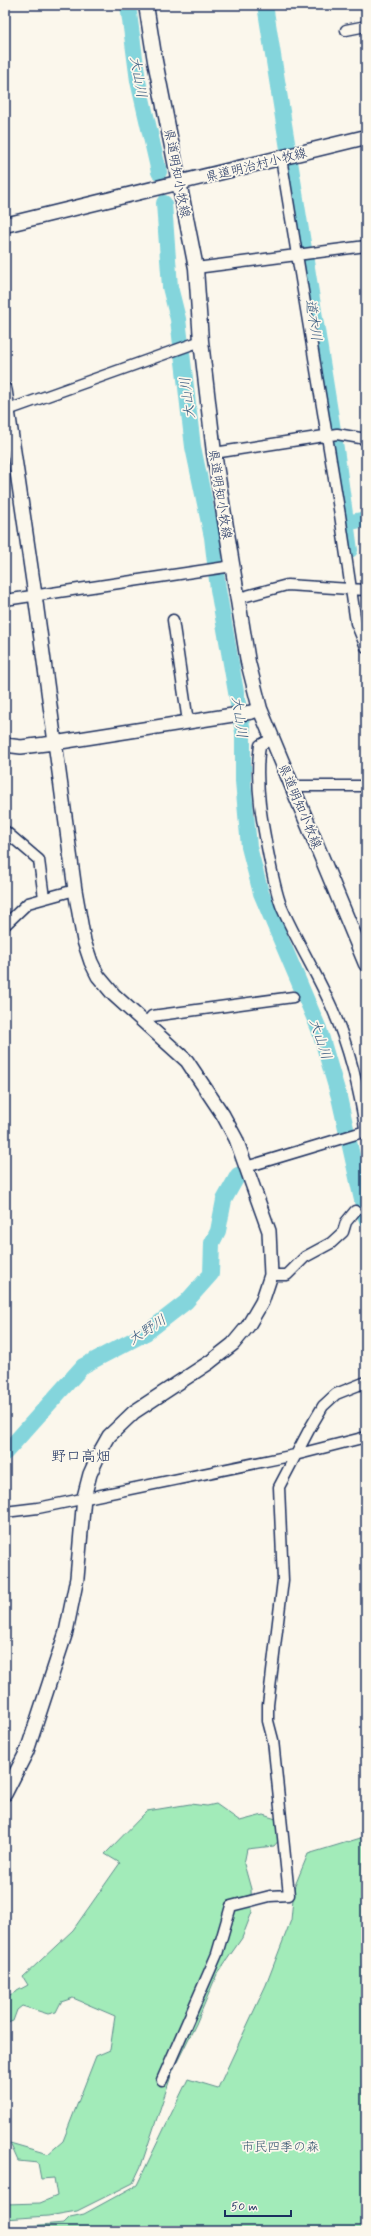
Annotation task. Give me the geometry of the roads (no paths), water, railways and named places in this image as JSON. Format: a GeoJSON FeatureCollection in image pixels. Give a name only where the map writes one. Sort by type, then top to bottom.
{"type":"FeatureCollection","features":[{"type":"Feature","properties":{"kind":"main road","name":"県道明知小牧線"},"geometry":{"type":"LineString","coordinates":[[146,5],[155,61],[196,268],[196,343],[231,566],[239,598],[256,710],[272,739],[294,786],[366,964]]}},
{"type":"Feature","properties":{"kind":"main road","name":"県道明治村小牧線"},"geometry":{"type":"LineString","coordinates":[[5,225],[366,137]]}},
{"type":"Feature","properties":{"kind":"street"},"geometry":{"type":"LineString","coordinates":[[346,30],[366,26]]}},
{"type":"Feature","properties":{"kind":"street"},"geometry":{"type":"LineString","coordinates":[[288,156],[301,255],[331,435],[350,589],[356,623],[366,647]]}},
{"type":"Feature","properties":{"kind":"street"},"geometry":{"type":"LineString","coordinates":[[196,268],[366,246]]}},
{"type":"Feature","properties":{"kind":"street"},"geometry":{"type":"LineString","coordinates":[[6,410],[196,343]]}},
{"type":"Feature","properties":{"kind":"street"},"geometry":{"type":"LineString","coordinates":[[5,390],[6,410],[36,595],[54,743],[75,890],[84,941],[91,962],[98,976],[114,995],[187,1062],[205,1087],[236,1139],[269,1231],[271,1275],[262,1302],[248,1326],[233,1344],[210,1362],[134,1412],[109,1436],[90,1474],[84,1497],[77,1578],[66,1632],[27,1751],[5,1794]]}},
{"type":"Feature","properties":{"kind":"street"},"geometry":{"type":"LineString","coordinates":[[214,453],[331,435],[366,439]]}},
{"type":"Feature","properties":{"kind":"street"},"geometry":{"type":"LineString","coordinates":[[5,600],[231,566]]}},
{"type":"Feature","properties":{"kind":"street"},"geometry":{"type":"LineString","coordinates":[[239,598],[287,585],[366,590]]}},
{"type":"Feature","properties":{"kind":"street"},"geometry":{"type":"LineString","coordinates":[[173,620],[193,721]]}},
{"type":"Feature","properties":{"kind":"street"},"geometry":{"type":"LineString","coordinates":[[5,745],[21,747],[54,743],[256,710]]}},
{"type":"Feature","properties":{"kind":"street"},"geometry":{"type":"LineString","coordinates":[[246,1167],[364,1132],[361,1104],[332,1009],[282,907],[276,888],[266,843],[260,804],[258,759],[260,745],[272,739]]}},
{"type":"Feature","properties":{"kind":"street"},"geometry":{"type":"LineString","coordinates":[[294,786],[366,786]]}},
{"type":"Feature","properties":{"kind":"street"},"geometry":{"type":"LineString","coordinates":[[5,831],[24,850],[39,860],[44,898]]}},
{"type":"Feature","properties":{"kind":"street"},"geometry":{"type":"LineString","coordinates":[[5,925],[28,903],[75,890]]}},
{"type":"Feature","properties":{"kind":"street"},"geometry":{"type":"LineString","coordinates":[[146,1023],[152,1016],[293,996]]}},
{"type":"Feature","properties":{"kind":"street"},"geometry":{"type":"LineString","coordinates":[[271,1275],[287,1275],[305,1257],[331,1243],[343,1232],[346,1222],[355,1211]]}},
{"type":"Feature","properties":{"kind":"street"},"geometry":{"type":"LineString","coordinates":[[162,2080],[217,1954],[231,1906],[270,1896],[289,1895],[273,1740],[268,1721],[268,1705],[283,1580],[279,1487],[295,1455],[324,1406],[336,1394],[366,1382]]}},
{"type":"Feature","properties":{"kind":"street"},"geometry":{"type":"LineString","coordinates":[[5,1512],[38,1508],[84,1497],[295,1455],[366,1437]]}},
{"type":"Feature","properties":{"kind":"waterway","name":"大山川"},"geometry":{"type":"LineString","coordinates":[[128,5],[138,81],[159,172]]}},
{"type":"Feature","properties":{"kind":"waterway","name":"道木川"},"geometry":{"type":"LineString","coordinates":[[265,5],[336,449],[350,550]]}},
{"type":"Feature","properties":{"kind":"waterway","name":"大山川"},"geometry":{"type":"LineString","coordinates":[[164,203],[170,287],[178,319],[193,447],[212,537],[218,589],[243,732],[243,781],[249,847],[261,893],[319,1029],[339,1097],[366,1218]]}},
{"type":"Feature","properties":{"kind":"waterway"},"geometry":{"type":"LineString","coordinates":[[346,523],[366,519]]}},
{"type":"Feature","properties":{"kind":"waterway","name":"大野川"},"geometry":{"type":"LineString","coordinates":[[5,1453],[83,1366],[146,1333],[186,1302],[211,1274],[212,1243],[218,1231],[224,1200],[238,1175]]}},
{"type":"Feature","properties":{"kind":"district","name":"野口高畑"},"geometry":{"type":"Point","coordinates":[81,1456]}},
{"type":"Feature","properties":{"kind":"park label","name":"市民四季の森"},"geometry":{"type":"Point","coordinates":[280,2146]}}]}
